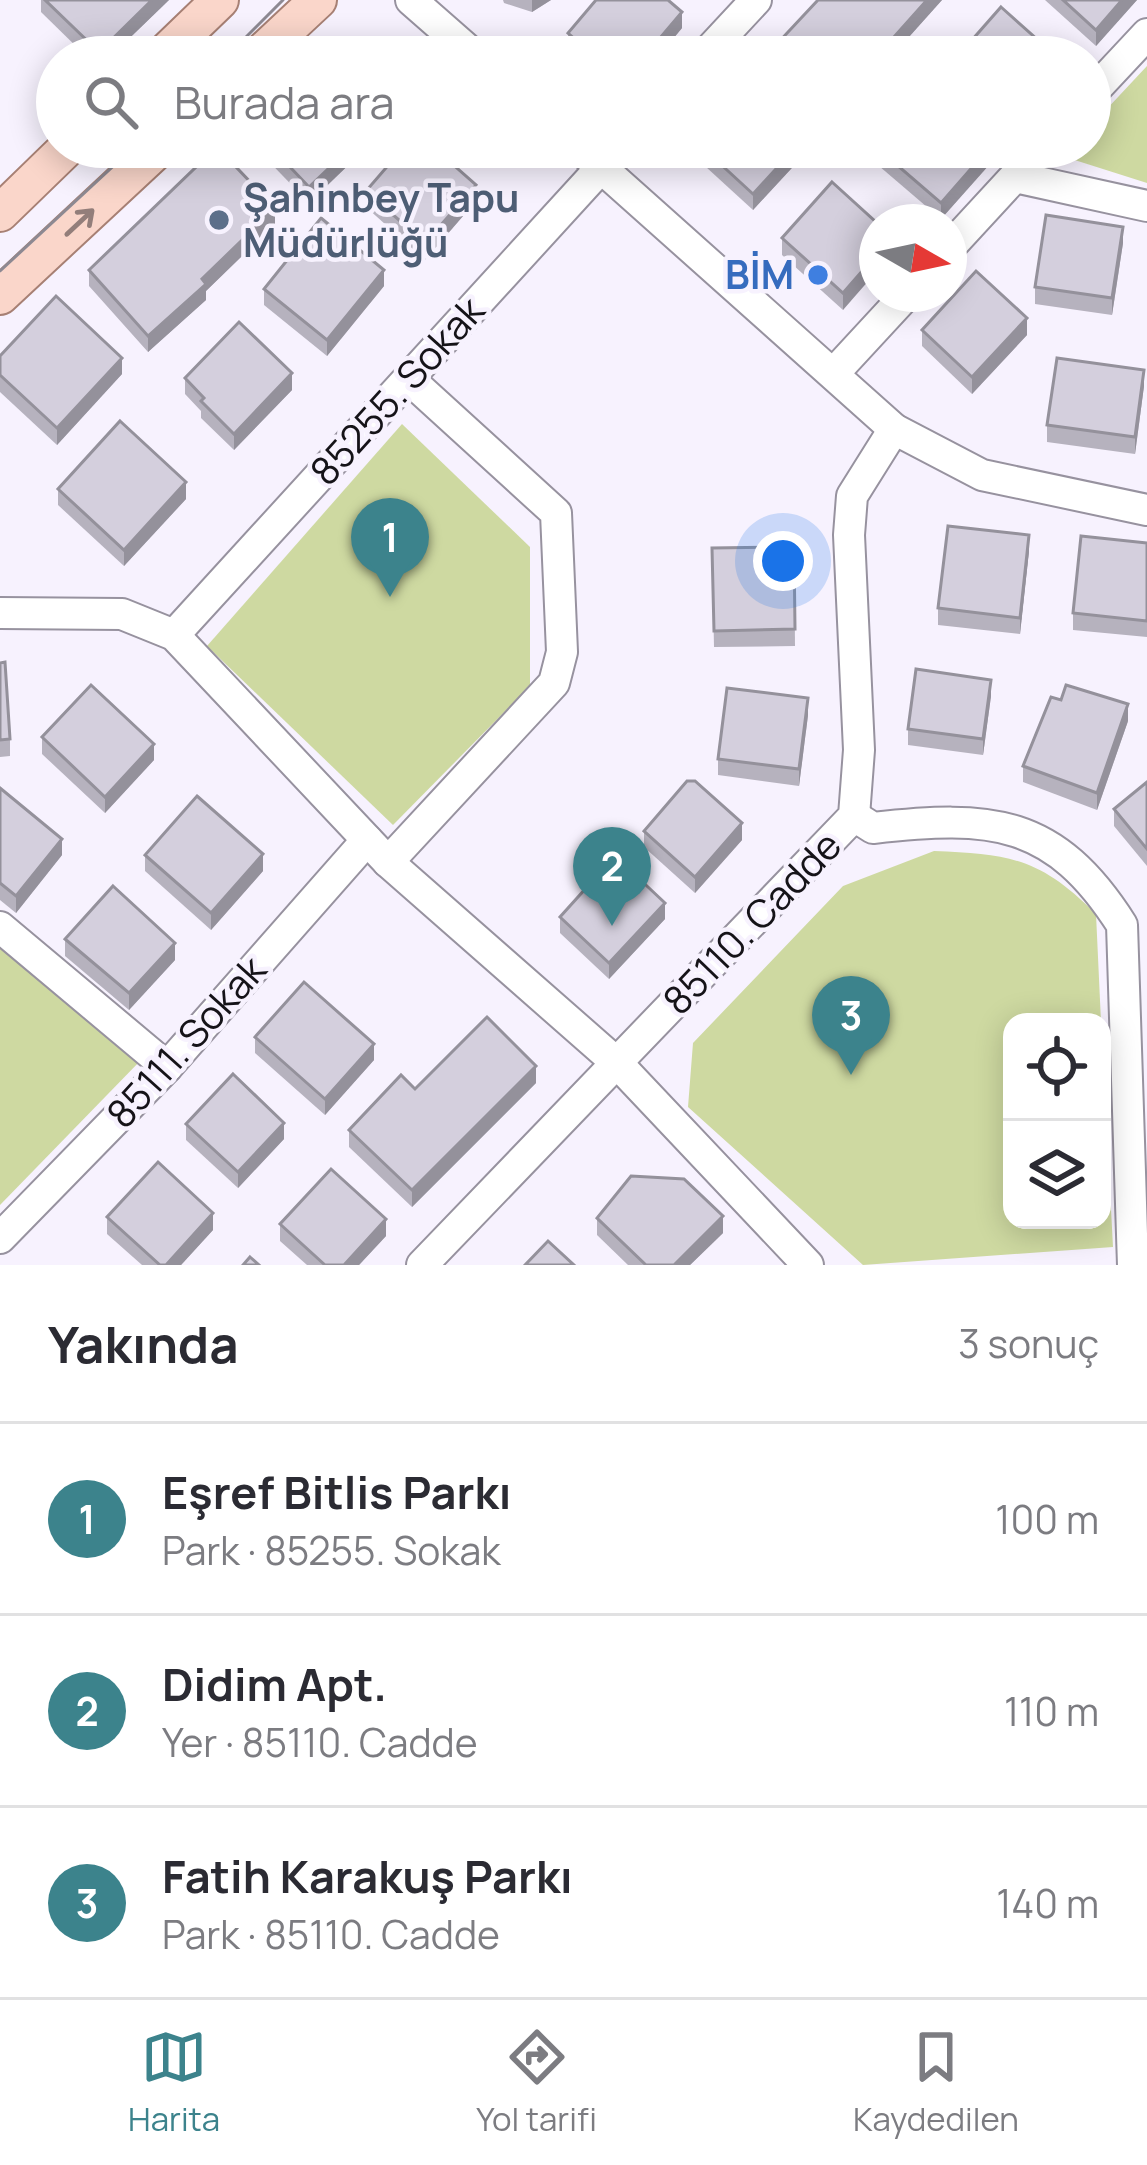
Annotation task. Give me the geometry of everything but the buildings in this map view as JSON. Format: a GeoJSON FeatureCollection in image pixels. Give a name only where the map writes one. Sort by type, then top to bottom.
{"type":"FeatureCollection","features":[{"type":"Feature","properties":{"kind":"main road"},"geometry":{"type":"LineString","coordinates":[[183,36],[220,0]]}},
{"type":"Feature","properties":{"kind":"main road"},"geometry":{"type":"LineString","coordinates":[[279,36],[318,0]]}},
{"type":"Feature","properties":{"kind":"main road"},"geometry":{"type":"LineString","coordinates":[[0,213],[46,168]]}},
{"type":"Feature","properties":{"kind":"main road"},"geometry":{"type":"LineString","coordinates":[[0,296],[137,168]]}},
{"type":"Feature","properties":{"kind":"street"},"geometry":{"type":"LineString","coordinates":[[411,0],[452,36]]}},
{"type":"Feature","properties":{"kind":"street"},"geometry":{"type":"LineString","coordinates":[[723,36],[756,0]]}},
{"type":"Feature","properties":{"kind":"street"},"geometry":{"type":"LineString","coordinates":[[1111,73],[1147,34]]}},
{"type":"Feature","properties":{"kind":"street","name":"85255. Sokak"},"geometry":{"type":"LineString","coordinates":[[174,635],[409,380],[588,168]]}},
{"type":"Feature","properties":{"kind":"street"},"geometry":{"type":"LineString","coordinates":[[615,168],[894,429],[982,475],[1147,510]]}},
{"type":"Feature","properties":{"kind":"street"},"geometry":{"type":"LineString","coordinates":[[967,229],[1023,168]]}},
{"type":"Feature","properties":{"kind":"street"},"geometry":{"type":"LineString","coordinates":[[1015,177],[1147,206]]}},
{"type":"Feature","properties":{"kind":"street"},"geometry":{"type":"LineString","coordinates":[[834,373],[890,312]]}},
{"type":"Feature","properties":{"kind":"street","name":"85111. Sokak"},"geometry":{"type":"LineString","coordinates":[[0,1238],[377,851],[554,682],[562,652],[556,513],[409,380]]}},
{"type":"Feature","properties":{"kind":"street","name":"85110. Cadde"},"geometry":{"type":"LineString","coordinates":[[422,1265],[854,816],[859,751],[849,535],[852,496],[894,429]]}},
{"type":"Feature","properties":{"kind":"street"},"geometry":{"type":"LineString","coordinates":[[0,613],[122,614],[174,635],[377,851],[618,1064],[808,1265]]}},
{"type":"Feature","properties":{"kind":"street"},"geometry":{"type":"LineString","coordinates":[[854,816],[873,828],[1009,825],[1058,849],[1097,887],[1122,925],[1133,1265]]}},
{"type":"Feature","properties":{"kind":"street"},"geometry":{"type":"LineString","coordinates":[[0,926],[167,1067]]}},
{"type":"Feature","properties":{"kind":"green space"},"geometry":{"type":"Polygon","coordinates":[[[1147,66],[1147,183],[1100,168],[1111,168],[1111,105],[1147,66]]]}},
{"type":"Feature","properties":{"kind":"green space"},"geometry":{"type":"Polygon","coordinates":[[[402,424],[530,547],[530,686],[393,825],[207,646],[402,424]]]}},
{"type":"Feature","properties":{"kind":"green space"},"geometry":{"type":"Polygon","coordinates":[[[934,851],[984,854],[1040,870],[1096,914],[1101,1013],[1003,1013],[1003,1229],[1111,1229],[1111,1209],[1113,1247],[863,1265],[688,1107],[693,1043],[843,886],[934,851]]]}},
{"type":"Feature","properties":{"kind":"green space"},"geometry":{"type":"Polygon","coordinates":[[[0,943],[142,1059],[0,1205],[0,943]]]}},
{"type":"Feature","properties":{"kind":"tram line"},"geometry":{"type":"LineString","coordinates":[[247,36],[283,0]]}},
{"type":"Feature","properties":{"kind":"tram line"},"geometry":{"type":"LineString","coordinates":[[0,271],[111,168]]}},
{"type":"Feature","properties":{"kind":"place","name":"Şahinbey Tapu Müdürlüğü"},"geometry":{"type":"Point","coordinates":[219,220]}},
{"type":"Feature","properties":{"kind":"place","name":"BİM"},"geometry":{"type":"Point","coordinates":[818,275]}},
{"type":"Feature","properties":{"kind":"place","name":"Eşref Bitlis Parkı"},"geometry":{"type":"Point","coordinates":[390,597]}},
{"type":"Feature","properties":{"kind":"place","name":"Didim Apt."},"geometry":{"type":"Point","coordinates":[612,926]}},
{"type":"Feature","properties":{"kind":"place","name":"Fatih Karakuş Parkı"},"geometry":{"type":"Point","coordinates":[851,1075]}}]}
